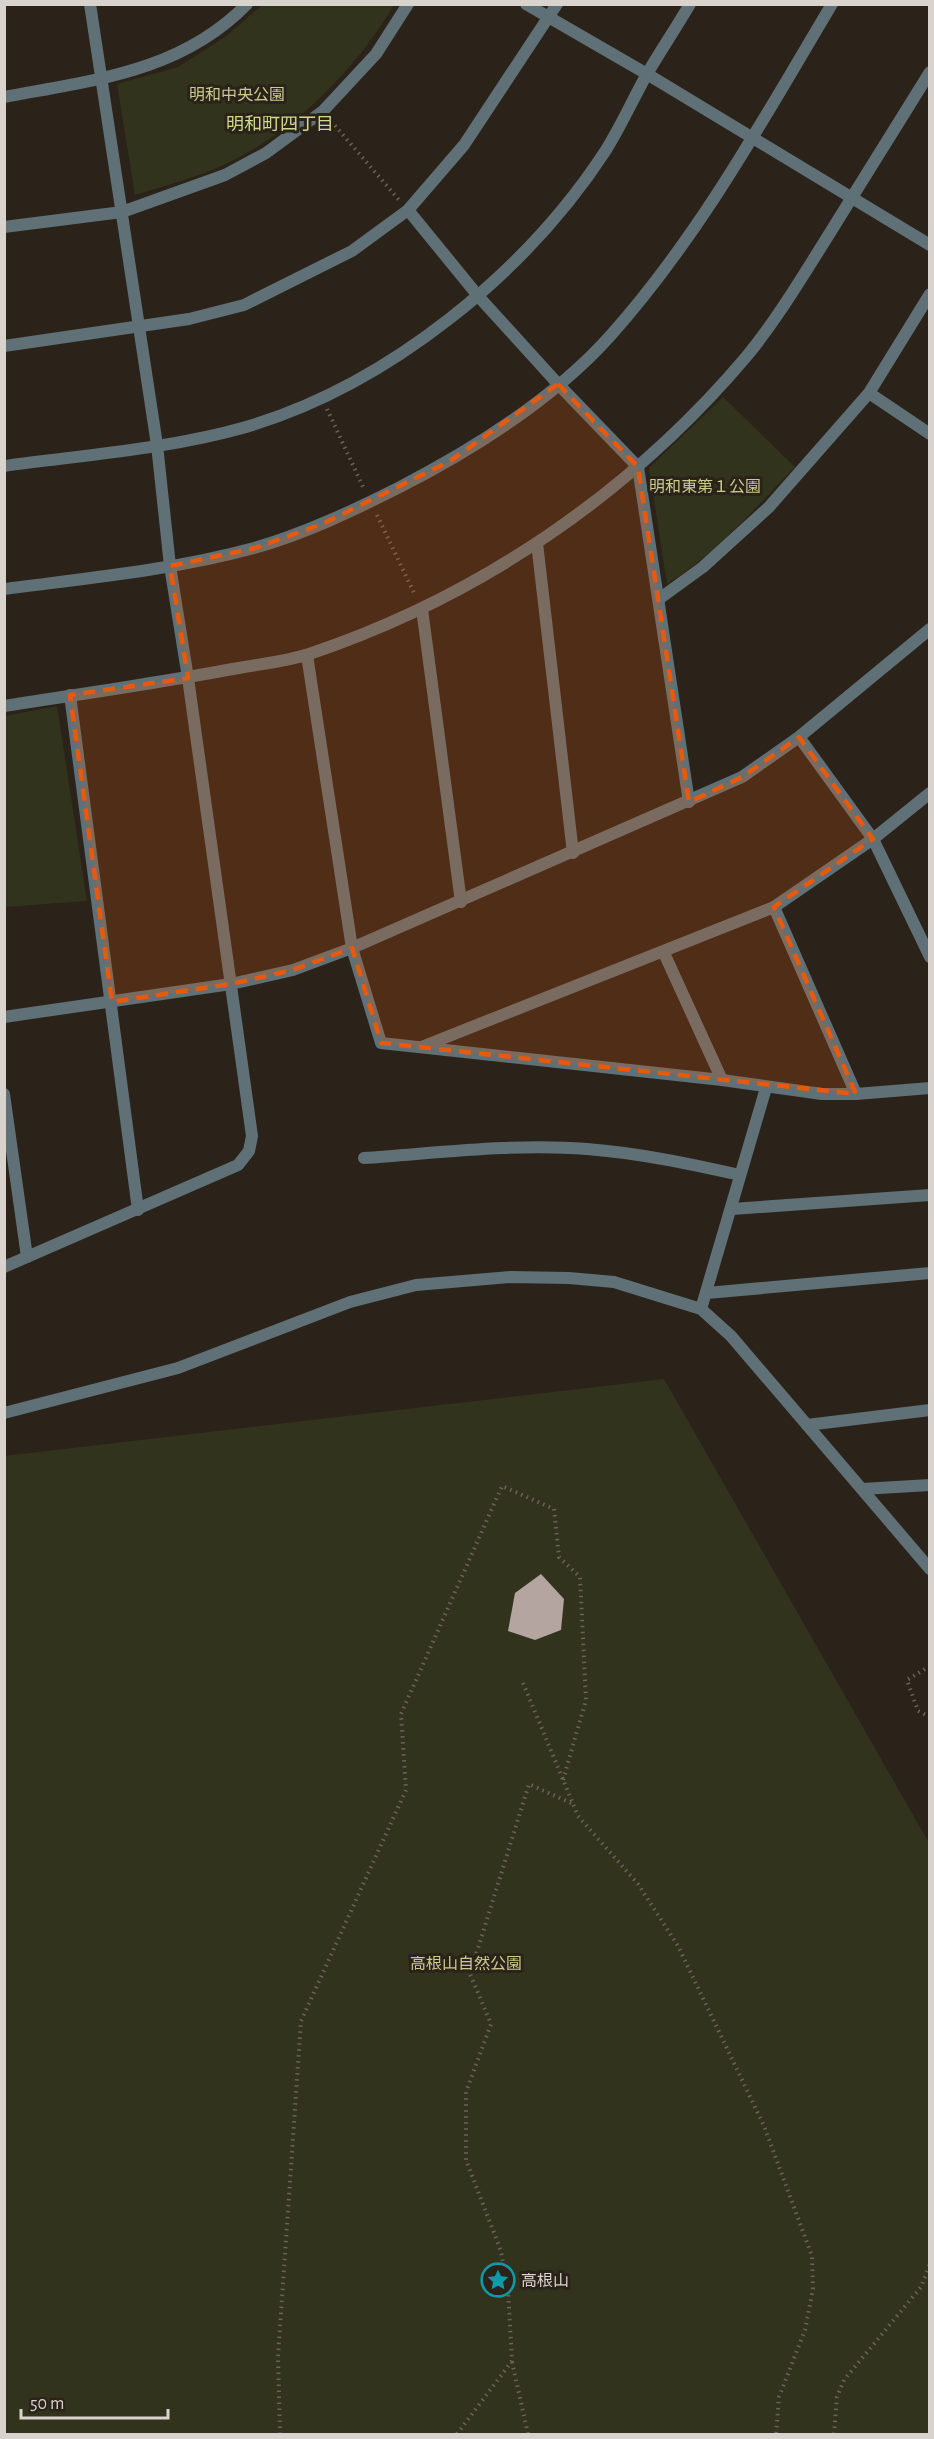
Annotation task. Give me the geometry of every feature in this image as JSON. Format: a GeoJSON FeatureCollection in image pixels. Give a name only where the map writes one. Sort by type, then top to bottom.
{"type":"FeatureCollection","features":[{"type":"Feature","properties":{"kind":"street"},"geometry":{"type":"LineString","coordinates":[[4,1267],[238,1165],[249,1152],[252,1136],[188,678],[170,566],[157,445],[90,4]]}},
{"type":"Feature","properties":{"kind":"street"},"geometry":{"type":"LineString","coordinates":[[4,227],[122,212],[225,175],[266,153],[323,111],[376,54],[408,4]]}},
{"type":"Feature","properties":{"kind":"street"},"geometry":{"type":"LineString","coordinates":[[526,4],[647,74],[930,245]]}},
{"type":"Feature","properties":{"kind":"street"},"geometry":{"type":"LineString","coordinates":[[4,346],[189,320],[244,304],[352,251],[408,210],[464,145],[557,4]]}},
{"type":"Feature","properties":{"kind":"street"},"geometry":{"type":"LineString","coordinates":[[4,466],[157,445],[244,427],[308,406],[418,341],[479,297],[537,239],[606,150],[647,74],[690,4]]}},
{"type":"Feature","properties":{"kind":"street"},"geometry":{"type":"LineString","coordinates":[[4,589],[170,566],[255,548],[322,524],[450,461],[558,384],[610,336],[691,236],[832,4]]}},
{"type":"Feature","properties":{"kind":"street"},"geometry":{"type":"LineString","coordinates":[[4,97],[101,79],[153,65],[197,45],[242,7]]}},
{"type":"Feature","properties":{"kind":"street"},"geometry":{"type":"LineString","coordinates":[[4,706],[188,678],[307,655],[422,609],[491,573],[537,543],[638,467],[689,420],[748,355],[800,281],[930,72]]}},
{"type":"Feature","properties":{"kind":"street"},"geometry":{"type":"LineString","coordinates":[[408,210],[479,297],[638,467],[689,802]]}},
{"type":"Feature","properties":{"kind":"street"},"geometry":{"type":"LineString","coordinates":[[659,599],[703,567],[768,507],[870,393],[930,294]]}},
{"type":"Feature","properties":{"kind":"street"},"geometry":{"type":"LineString","coordinates":[[870,393],[930,434]]}},
{"type":"Feature","properties":{"kind":"street"},"geometry":{"type":"LineString","coordinates":[[537,543],[573,853]]}},
{"type":"Feature","properties":{"kind":"street"},"geometry":{"type":"LineString","coordinates":[[422,609],[461,902]]}},
{"type":"Feature","properties":{"kind":"street"},"geometry":{"type":"LineString","coordinates":[[4,1017],[231,984],[293,970],[352,948],[742,777],[799,737],[930,629]]}},
{"type":"Feature","properties":{"kind":"street"},"geometry":{"type":"LineString","coordinates":[[307,655],[352,948],[381,1043],[722,1080],[766,1088],[855,1094],[930,1088]]}},
{"type":"Feature","properties":{"kind":"street"},"geometry":{"type":"LineString","coordinates":[[70,695],[138,1210]]}},
{"type":"Feature","properties":{"kind":"street"},"geometry":{"type":"LineString","coordinates":[[799,737],[873,839],[930,957]]}},
{"type":"Feature","properties":{"kind":"street"},"geometry":{"type":"LineString","coordinates":[[420,1047],[774,908],[873,839],[930,793]]}},
{"type":"Feature","properties":{"kind":"street"},"geometry":{"type":"LineString","coordinates":[[774,908],[855,1094]]}},
{"type":"Feature","properties":{"kind":"street"},"geometry":{"type":"LineString","coordinates":[[664,953],[722,1080]]}},
{"type":"Feature","properties":{"kind":"street"},"geometry":{"type":"LineString","coordinates":[[701,1309],[766,1088]]}},
{"type":"Feature","properties":{"kind":"street"},"geometry":{"type":"LineString","coordinates":[[4,1094],[27,1257]]}},
{"type":"Feature","properties":{"kind":"street"},"geometry":{"type":"LineString","coordinates":[[364,1158],[539,1148],[587,1149],[662,1158],[740,1175]]}},
{"type":"Feature","properties":{"kind":"street"},"geometry":{"type":"LineString","coordinates":[[732,1209],[930,1195]]}},
{"type":"Feature","properties":{"kind":"street"},"geometry":{"type":"LineString","coordinates":[[707,1293],[930,1273]]}},
{"type":"Feature","properties":{"kind":"street"},"geometry":{"type":"LineString","coordinates":[[4,1413],[178,1368],[350,1302],[416,1285],[511,1277],[569,1278],[614,1282],[701,1309],[731,1336],[930,1569]]}},
{"type":"Feature","properties":{"kind":"street"},"geometry":{"type":"LineString","coordinates":[[807,1425],[930,1410]]}},
{"type":"Feature","properties":{"kind":"street"},"geometry":{"type":"LineString","coordinates":[[862,1489],[930,1485]]}},
{"type":"Feature","properties":{"kind":"path"},"geometry":{"type":"LineString","coordinates":[[323,111],[408,210]]}},
{"type":"Feature","properties":{"kind":"path"},"geometry":{"type":"LineString","coordinates":[[280,2434],[278,2357],[301,2020],[406,1790],[401,1714],[502,1486],[554,1509],[559,1557],[580,1576],[586,1700],[563,1780]]}},
{"type":"Feature","properties":{"kind":"path"},"geometry":{"type":"LineString","coordinates":[[930,1666],[907,1680],[918,1711],[930,1717]]}},
{"type":"Feature","properties":{"kind":"path"},"geometry":{"type":"LineString","coordinates":[[524,1683],[578,1816],[638,1884],[678,1946],[764,2126],[812,2256],[813,2289],[805,2330],[780,2397],[776,2434]]}},
{"type":"Feature","properties":{"kind":"path"},"geometry":{"type":"LineString","coordinates":[[528,2434],[512,2361],[508,2290],[501,2251],[466,2160],[466,2092],[491,2024],[470,1974],[529,1784],[573,1804]]}},
{"type":"Feature","properties":{"kind":"path"},"geometry":{"type":"LineString","coordinates":[[834,2434],[837,2397],[844,2380],[921,2287],[930,2265]]}},
{"type":"Feature","properties":{"kind":"path"},"geometry":{"type":"LineString","coordinates":[[457,2434],[512,2361]]}},
{"type":"Feature","properties":{"kind":"highlighted area"},"geometry":{"type":"Polygon","coordinates":[[[558,384],[638,467],[689,802],[742,777],[799,737],[873,839],[774,907],[856,1094],[381,1043],[352,948],[293,970],[231,984],[112,1002],[70,695],[188,678],[170,566],[255,548],[322,524],[450,461],[558,384]]]}},
{"type":"Feature","properties":{"kind":"green space","name":"明和中央公園"},"geometry":{"type":"Polygon","coordinates":[[[262,5],[394,5],[358,57],[313,104],[288,125],[262,144],[234,160],[205,173],[135,195],[117,84],[178,67],[225,37],[262,5]]]}},
{"type":"Feature","properties":{"kind":"green space","name":"明和東第１公園"},"geometry":{"type":"Polygon","coordinates":[[[723,397],[795,467],[719,544],[667,584],[649,468],[723,397]]]}},
{"type":"Feature","properties":{"kind":"green space"},"geometry":{"type":"Polygon","coordinates":[[[57,706],[87,901],[5,907],[5,716],[57,706]]]}},
{"type":"Feature","properties":{"kind":"green space","name":"高根山自然公園"},"geometry":{"type":"Polygon","coordinates":[[[664,1379],[929,1843],[929,2434],[5,2434],[4,1456],[664,1379]]]}},
{"type":"Feature","properties":{"kind":"building"},"geometry":{"type":"Polygon","coordinates":[[[541,1574],[564,1599],[561,1630],[535,1640],[508,1631],[515,1593],[541,1574]]]}},
{"type":"Feature","properties":{"kind":"place","name":"高根山"},"geometry":{"type":"Point","coordinates":[498,2280]}},
{"type":"Feature","properties":{"kind":"district","name":"明和町四丁目"},"geometry":{"type":"Point","coordinates":[280,124]}}]}
